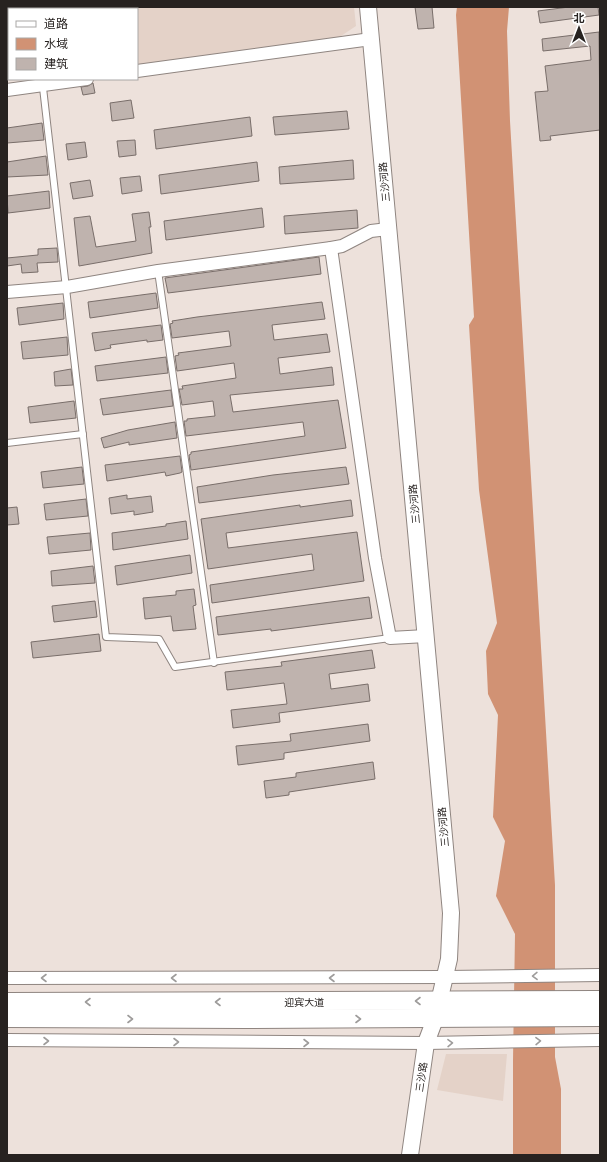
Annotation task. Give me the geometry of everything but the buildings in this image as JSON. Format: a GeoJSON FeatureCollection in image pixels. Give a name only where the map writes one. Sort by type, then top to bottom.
{"type":"FeatureCollection","features":[{"type":"Feature","properties":{"kind":"main road","name":"迎宾大道"},"geometry":{"type":"LineString","coordinates":[[7,1018],[244,1011],[439,1001],[600,1000]]}},
{"type":"Feature","properties":{"kind":"main road","name":"迎宾大道"},"geometry":{"type":"LineString","coordinates":[[7,1002],[434,1019],[600,1017]]}},
{"type":"Feature","properties":{"kind":"street","name":"三沙河路"},"geometry":{"type":"LineString","coordinates":[[368,7],[451,913],[449,959],[446,977],[439,1001]]}},
{"type":"Feature","properties":{"kind":"street"},"geometry":{"type":"LineString","coordinates":[[138,71],[371,39]]}},
{"type":"Feature","properties":{"kind":"street"},"geometry":{"type":"LineString","coordinates":[[7,90],[43,82],[72,80]]}},
{"type":"Feature","properties":{"kind":"street"},"geometry":{"type":"LineString","coordinates":[[7,292],[67,287],[158,271],[331,248],[342,246],[371,231],[388,229]]}},
{"type":"Feature","properties":{"kind":"street"},"geometry":{"type":"LineString","coordinates":[[331,248],[375,558],[390,638],[426,636]]}},
{"type":"Feature","properties":{"kind":"street"},"geometry":{"type":"LineString","coordinates":[[7,978],[446,977],[600,975]]}},
{"type":"Feature","properties":{"kind":"street","name":"三沙路"},"geometry":{"type":"LineString","coordinates":[[410,1155],[426,1043],[439,1001]]}},
{"type":"Feature","properties":{"kind":"street"},"geometry":{"type":"LineString","coordinates":[[7,1040],[426,1043],[600,1040]]}},
{"type":"Feature","properties":{"kind":"lane"},"geometry":{"type":"LineString","coordinates":[[43,82],[106,637],[158,639],[175,668],[390,638]]}},
{"type":"Feature","properties":{"kind":"lane"},"geometry":{"type":"LineString","coordinates":[[158,271],[214,663]]}},
{"type":"Feature","properties":{"kind":"lane"},"geometry":{"type":"LineString","coordinates":[[7,442],[83,434]]}},
{"type":"Feature","properties":{"kind":"shaded area"},"geometry":{"type":"Polygon","coordinates":[[[354,7],[356,26],[338,38],[138,66],[138,8],[126,8],[354,7]]]}},
{"type":"Feature","properties":{"kind":"shaded area"},"geometry":{"type":"Polygon","coordinates":[[[446,1054],[507,1054],[503,1101],[437,1090],[446,1054]]]}},
{"type":"Feature","properties":{"kind":"water"},"geometry":{"type":"Polygon","coordinates":[[[457,7],[509,7],[507,31],[510,121],[555,885],[555,1057],[561,1089],[561,1155],[513,1155],[515,934],[496,896],[505,841],[493,817],[498,715],[488,694],[486,651],[497,623],[479,490],[469,325],[474,317],[456,15],[457,7]]]}}]}
